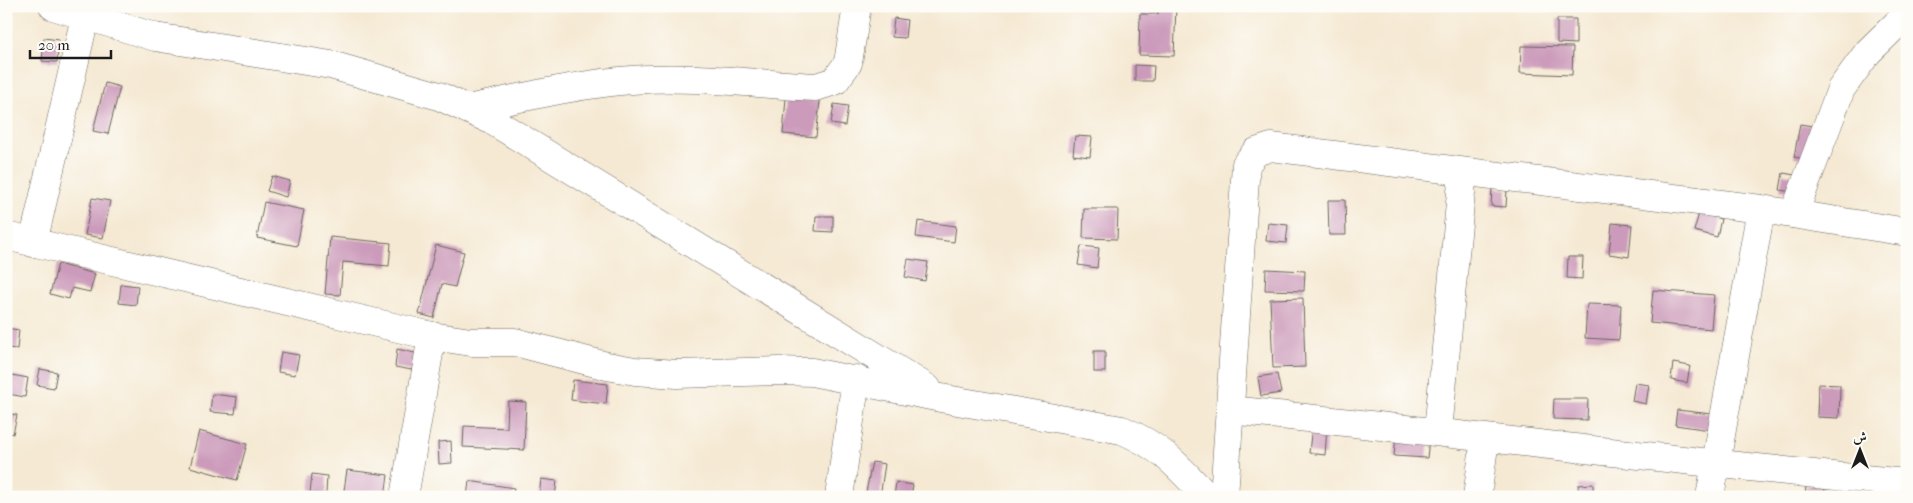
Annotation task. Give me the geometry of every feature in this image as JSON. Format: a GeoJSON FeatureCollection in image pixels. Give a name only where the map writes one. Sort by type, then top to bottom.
{"type":"FeatureCollection","features":[{"type":"Feature","properties":{"kind":"street"},"geometry":{"type":"LineString","coordinates":[[53,6],[154,38],[331,65],[439,96],[467,109],[532,145],[946,400]]}},
{"type":"Feature","properties":{"kind":"street"},"geometry":{"type":"LineString","coordinates":[[467,109],[592,85],[633,80],[665,79],[816,87],[835,81],[848,63],[857,6]]}},
{"type":"Feature","properties":{"kind":"street"},"geometry":{"type":"LineString","coordinates":[[1794,214],[1841,89],[1868,52],[1907,14]]}},
{"type":"Feature","properties":{"kind":"street"},"geometry":{"type":"LineString","coordinates":[[33,243],[85,17]]}},
{"type":"Feature","properties":{"kind":"street"},"geometry":{"type":"LineString","coordinates":[[1224,497],[1246,164],[1256,152],[1271,147],[1761,209],[1907,232]]}},
{"type":"Feature","properties":{"kind":"street"},"geometry":{"type":"LineString","coordinates":[[1438,431],[1464,172]]}},
{"type":"Feature","properties":{"kind":"street"},"geometry":{"type":"LineString","coordinates":[[1710,497],[1714,465],[1761,209]]}},
{"type":"Feature","properties":{"kind":"street"},"geometry":{"type":"LineString","coordinates":[[6,236],[432,336],[471,342],[515,342],[607,366],[635,371],[677,374],[812,372],[856,379],[946,400],[1122,430],[1146,440],[1169,456],[1207,497]]}},
{"type":"Feature","properties":{"kind":"street"},"geometry":{"type":"LineString","coordinates":[[404,497],[432,336]]}},
{"type":"Feature","properties":{"kind":"street"},"geometry":{"type":"LineString","coordinates":[[839,497],[856,379]]}},
{"type":"Feature","properties":{"kind":"street"},"geometry":{"type":"LineString","coordinates":[[1230,410],[1438,431],[1485,439],[1714,465],[1907,483]]}},
{"type":"Feature","properties":{"kind":"street"},"geometry":{"type":"LineString","coordinates":[[1477,497],[1485,439]]}},
{"type":"Feature","properties":{"kind":"building"},"geometry":{"type":"Polygon","coordinates":[[[1141,6],[1156,6],[1156,11],[1141,11],[1141,6]]]}},
{"type":"Feature","properties":{"kind":"building"},"geometry":{"type":"Polygon","coordinates":[[[1158,6],[1176,6],[1174,56],[1139,55],[1140,14],[1158,14],[1158,6]]]}},
{"type":"Feature","properties":{"kind":"building"},"geometry":{"type":"Polygon","coordinates":[[[894,18],[907,20],[905,38],[892,37],[894,18]]]}},
{"type":"Feature","properties":{"kind":"building"},"geometry":{"type":"Polygon","coordinates":[[[1557,19],[1576,19],[1576,44],[1557,43],[1557,19]]]}},
{"type":"Feature","properties":{"kind":"building"},"geometry":{"type":"Polygon","coordinates":[[[44,38],[59,40],[57,62],[42,61],[44,38]]]}},
{"type":"Feature","properties":{"kind":"building"},"geometry":{"type":"Polygon","coordinates":[[[1521,46],[1573,47],[1572,75],[1520,73],[1521,46]]]}},
{"type":"Feature","properties":{"kind":"building"},"geometry":{"type":"Polygon","coordinates":[[[1135,65],[1154,66],[1153,81],[1135,81],[1135,65]]]}},
{"type":"Feature","properties":{"kind":"building"},"geometry":{"type":"Polygon","coordinates":[[[105,83],[120,87],[108,134],[93,131],[105,83]]]}},
{"type":"Feature","properties":{"kind":"building"},"geometry":{"type":"Polygon","coordinates":[[[786,98],[820,101],[816,137],[783,134],[786,98]]]}},
{"type":"Feature","properties":{"kind":"building"},"geometry":{"type":"Polygon","coordinates":[[[834,104],[848,106],[845,126],[831,124],[834,104]]]}},
{"type":"Feature","properties":{"kind":"building"},"geometry":{"type":"Polygon","coordinates":[[[1800,124],[1832,129],[1826,162],[1794,157],[1800,124]]]}},
{"type":"Feature","properties":{"kind":"building"},"geometry":{"type":"Polygon","coordinates":[[[1075,136],[1092,137],[1090,157],[1073,155],[1075,136]]]}},
{"type":"Feature","properties":{"kind":"building"},"geometry":{"type":"Polygon","coordinates":[[[1783,173],[1801,176],[1798,193],[1780,190],[1783,173]]]}},
{"type":"Feature","properties":{"kind":"building"},"geometry":{"type":"Polygon","coordinates":[[[272,176],[290,181],[286,197],[267,191],[272,176]]]}},
{"type":"Feature","properties":{"kind":"building"},"geometry":{"type":"Polygon","coordinates":[[[1492,188],[1507,189],[1506,207],[1491,206],[1492,188]]]}},
{"type":"Feature","properties":{"kind":"building"},"geometry":{"type":"Polygon","coordinates":[[[92,198],[110,201],[103,238],[85,235],[92,198]]]}},
{"type":"Feature","properties":{"kind":"building"},"geometry":{"type":"Polygon","coordinates":[[[1328,200],[1345,200],[1346,235],[1329,235],[1328,200]]]}},
{"type":"Feature","properties":{"kind":"building"},"geometry":{"type":"Polygon","coordinates":[[[264,202],[304,210],[297,246],[257,238],[264,202]]]}},
{"type":"Feature","properties":{"kind":"building"},"geometry":{"type":"Polygon","coordinates":[[[1084,209],[1118,209],[1117,239],[1083,238],[1084,209]]]}},
{"type":"Feature","properties":{"kind":"building"},"geometry":{"type":"Polygon","coordinates":[[[1699,213],[1721,219],[1717,237],[1694,231],[1699,213]]]}},
{"type":"Feature","properties":{"kind":"building"},"geometry":{"type":"Polygon","coordinates":[[[816,216],[833,216],[833,232],[815,231],[816,216]]]}},
{"type":"Feature","properties":{"kind":"building"},"geometry":{"type":"Polygon","coordinates":[[[918,221],[956,226],[954,242],[916,237],[918,221]]]}},
{"type":"Feature","properties":{"kind":"building"},"geometry":{"type":"Polygon","coordinates":[[[1268,223],[1288,225],[1286,243],[1266,241],[1268,223]]]}},
{"type":"Feature","properties":{"kind":"building"},"geometry":{"type":"Polygon","coordinates":[[[1612,223],[1632,225],[1629,257],[1609,254],[1612,223]]]}},
{"type":"Feature","properties":{"kind":"building"},"geometry":{"type":"Polygon","coordinates":[[[330,237],[391,243],[389,266],[343,262],[340,295],[325,294],[330,237]]]}},
{"type":"Feature","properties":{"kind":"building"},"geometry":{"type":"Polygon","coordinates":[[[436,245],[464,252],[455,287],[442,284],[434,318],[419,314],[436,245]]]}},
{"type":"Feature","properties":{"kind":"building"},"geometry":{"type":"Polygon","coordinates":[[[1081,246],[1099,248],[1097,268],[1078,265],[1081,246]]]}},
{"type":"Feature","properties":{"kind":"building"},"geometry":{"type":"Polygon","coordinates":[[[1568,257],[1583,257],[1582,279],[1567,278],[1568,257]]]}},
{"type":"Feature","properties":{"kind":"building"},"geometry":{"type":"Polygon","coordinates":[[[908,259],[928,262],[925,281],[905,277],[908,259]]]}},
{"type":"Feature","properties":{"kind":"building"},"geometry":{"type":"Polygon","coordinates":[[[58,264],[95,274],[90,292],[72,288],[69,299],[50,294],[58,264]]]}},
{"type":"Feature","properties":{"kind":"building"},"geometry":{"type":"Polygon","coordinates":[[[1266,269],[1305,271],[1304,291],[1265,290],[1266,269]]]}},
{"type":"Feature","properties":{"kind":"building"},"geometry":{"type":"Polygon","coordinates":[[[121,284],[138,286],[136,305],[119,303],[121,284]]]}},
{"type":"Feature","properties":{"kind":"building"},"geometry":{"type":"Polygon","coordinates":[[[1653,290],[1714,295],[1711,329],[1650,323],[1653,290]]]}},
{"type":"Feature","properties":{"kind":"building"},"geometry":{"type":"Polygon","coordinates":[[[1303,298],[1305,367],[1273,368],[1270,299],[1303,298]]]}},
{"type":"Feature","properties":{"kind":"building"},"geometry":{"type":"Polygon","coordinates":[[[1587,304],[1621,305],[1619,340],[1585,338],[1587,304]]]}},
{"type":"Feature","properties":{"kind":"building"},"geometry":{"type":"Polygon","coordinates":[[[6,328],[19,330],[17,349],[6,348],[6,328]]]}},
{"type":"Feature","properties":{"kind":"building"},"geometry":{"type":"Polygon","coordinates":[[[397,349],[415,353],[412,370],[395,367],[397,349]]]}},
{"type":"Feature","properties":{"kind":"building"},"geometry":{"type":"Polygon","coordinates":[[[1094,351],[1105,351],[1105,372],[1094,372],[1094,351]]]}},
{"type":"Feature","properties":{"kind":"building"},"geometry":{"type":"Polygon","coordinates":[[[281,352],[299,355],[295,375],[278,372],[281,352]]]}},
{"type":"Feature","properties":{"kind":"building"},"geometry":{"type":"Polygon","coordinates":[[[1673,363],[1690,366],[1687,383],[1671,380],[1673,363]]]}},
{"type":"Feature","properties":{"kind":"building"},"geometry":{"type":"Polygon","coordinates":[[[40,369],[57,372],[54,388],[37,385],[40,369]]]}},
{"type":"Feature","properties":{"kind":"building"},"geometry":{"type":"Polygon","coordinates":[[[1277,374],[1281,393],[1261,396],[1258,377],[1277,374]]]}},
{"type":"Feature","properties":{"kind":"building"},"geometry":{"type":"Polygon","coordinates":[[[12,375],[28,378],[25,397],[8,394],[12,375]]]}},
{"type":"Feature","properties":{"kind":"building"},"geometry":{"type":"Polygon","coordinates":[[[573,380],[608,384],[606,404],[571,400],[573,380]]]}},
{"type":"Feature","properties":{"kind":"building"},"geometry":{"type":"Polygon","coordinates":[[[1635,383],[1649,385],[1646,404],[1632,401],[1635,383]]]}},
{"type":"Feature","properties":{"kind":"building"},"geometry":{"type":"Polygon","coordinates":[[[1818,384],[1840,385],[1839,418],[1817,417],[1818,384]]]}},
{"type":"Feature","properties":{"kind":"building"},"geometry":{"type":"Polygon","coordinates":[[[212,394],[237,397],[235,414],[210,412],[212,394]]]}},
{"type":"Feature","properties":{"kind":"building"},"geometry":{"type":"Polygon","coordinates":[[[1554,399],[1588,399],[1587,420],[1553,419],[1554,399]]]}},
{"type":"Feature","properties":{"kind":"building"},"geometry":{"type":"Polygon","coordinates":[[[508,401],[526,402],[524,450],[463,447],[464,426],[507,428],[508,401]]]}},
{"type":"Feature","properties":{"kind":"building"},"geometry":{"type":"Polygon","coordinates":[[[1677,410],[1712,414],[1710,430],[1675,425],[1677,410]]]}},
{"type":"Feature","properties":{"kind":"building"},"geometry":{"type":"Polygon","coordinates":[[[6,413],[17,415],[13,434],[6,432],[6,413]]]}},
{"type":"Feature","properties":{"kind":"building"},"geometry":{"type":"Polygon","coordinates":[[[1312,425],[1327,427],[1325,455],[1309,453],[1312,425]]]}},
{"type":"Feature","properties":{"kind":"building"},"geometry":{"type":"Polygon","coordinates":[[[199,431],[247,444],[237,480],[190,467],[199,431]]]}},
{"type":"Feature","properties":{"kind":"building"},"geometry":{"type":"Polygon","coordinates":[[[1396,436],[1429,439],[1427,458],[1394,456],[1396,436]]]}},
{"type":"Feature","properties":{"kind":"building"},"geometry":{"type":"Polygon","coordinates":[[[451,441],[452,463],[439,464],[438,442],[451,441]]]}},
{"type":"Feature","properties":{"kind":"building"},"geometry":{"type":"Polygon","coordinates":[[[872,462],[885,464],[880,497],[865,497],[872,462]]]}},
{"type":"Feature","properties":{"kind":"building"},"geometry":{"type":"Polygon","coordinates":[[[347,470],[388,475],[385,497],[343,497],[347,470]]]}},
{"type":"Feature","properties":{"kind":"building"},"geometry":{"type":"Polygon","coordinates":[[[312,474],[327,476],[326,494],[310,493],[312,474]]]}},
{"type":"Feature","properties":{"kind":"building"},"geometry":{"type":"Polygon","coordinates":[[[541,479],[557,481],[555,497],[539,497],[541,479]]]}},
{"type":"Feature","properties":{"kind":"building"},"geometry":{"type":"Polygon","coordinates":[[[469,481],[514,488],[513,497],[467,497],[469,481]]]}},
{"type":"Feature","properties":{"kind":"building"},"geometry":{"type":"Polygon","coordinates":[[[896,482],[913,485],[911,497],[894,497],[896,482]]]}},
{"type":"Feature","properties":{"kind":"building"},"geometry":{"type":"Polygon","coordinates":[[[1593,484],[1593,497],[1579,497],[1578,485],[1593,484]]]}},
{"type":"Feature","properties":{"kind":"building"},"geometry":{"type":"Polygon","coordinates":[[[1806,485],[1825,487],[1824,497],[1805,497],[1806,485]]]}}]}
